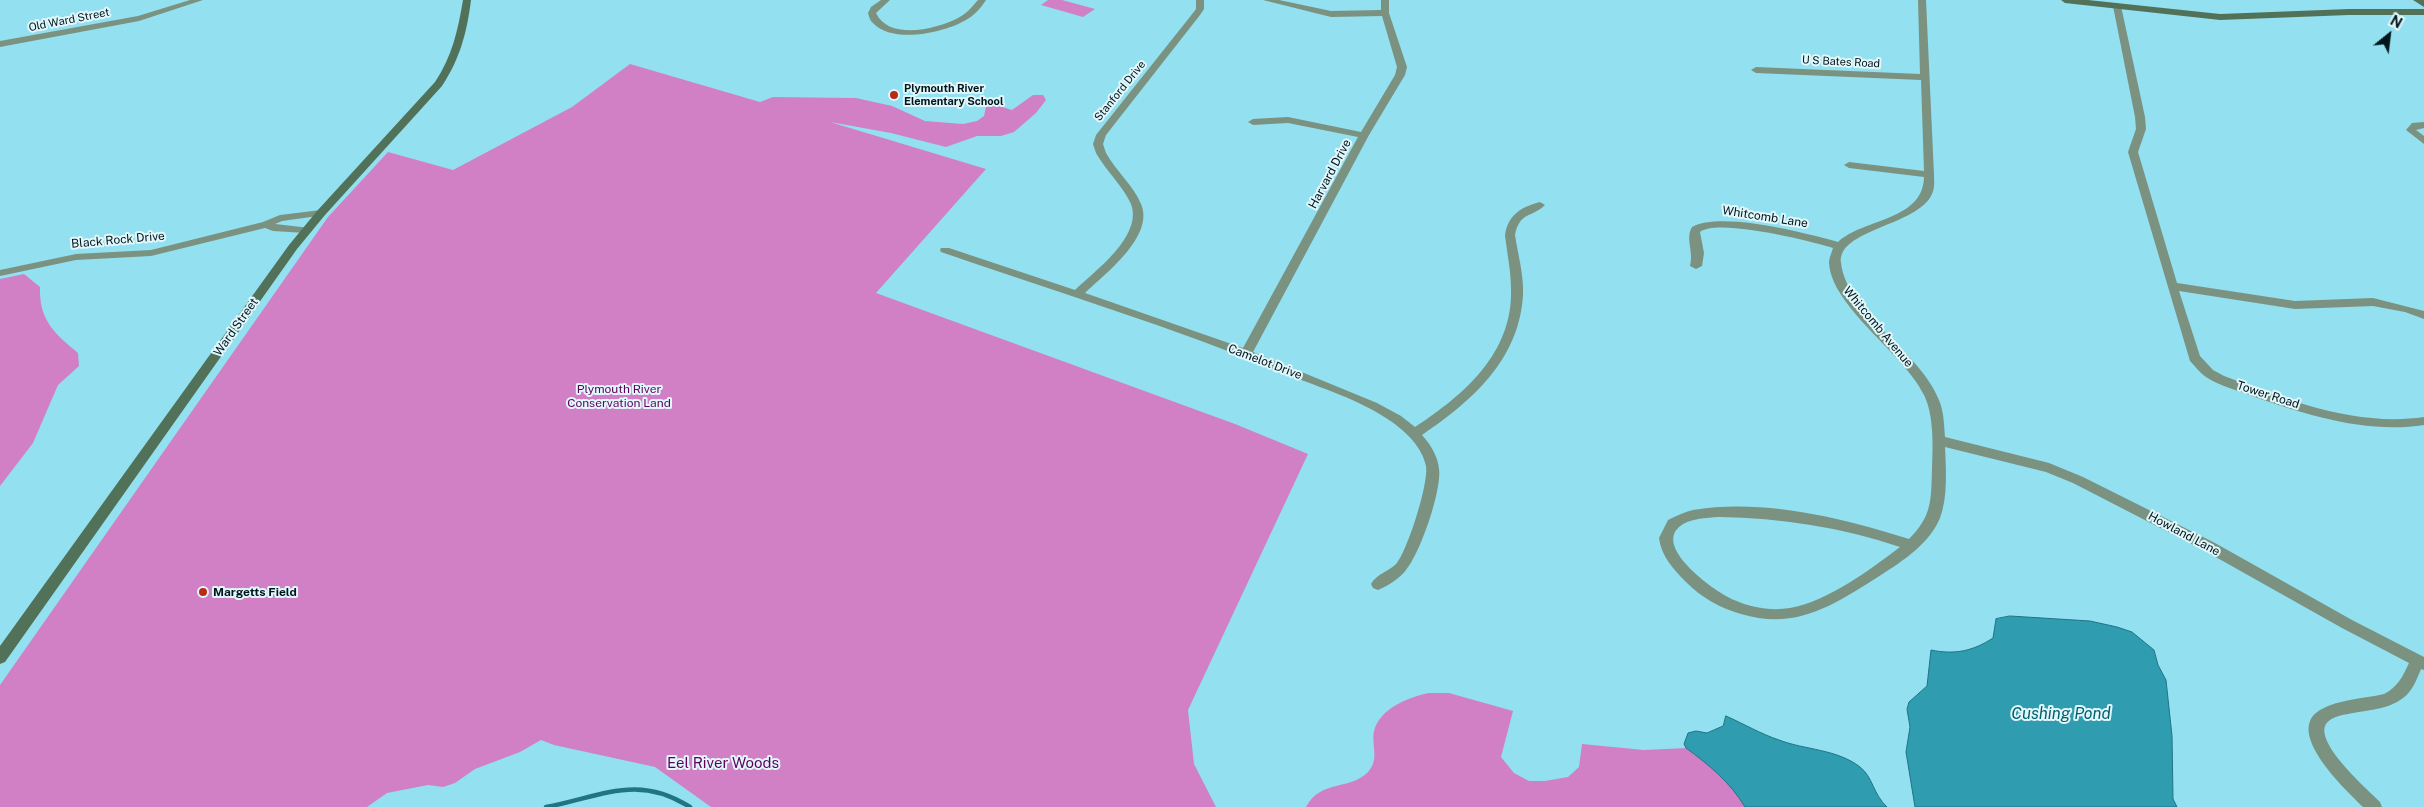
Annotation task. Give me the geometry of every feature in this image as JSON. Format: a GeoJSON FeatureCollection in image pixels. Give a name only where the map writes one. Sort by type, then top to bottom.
{"type":"FeatureCollection","features":[{"type":"Feature","properties":{"kind":"street","name":"Old Ward Street"},"geometry":{"type":"LineString","coordinates":[[0,44],[139,18],[198,0]]}},
{"type":"Feature","properties":{"kind":"street","name":"Ward Street"},"geometry":{"type":"LineString","coordinates":[[0,658],[306,230],[422,104],[448,71],[460,44],[467,0]]}},
{"type":"Feature","properties":{"kind":"street"},"geometry":{"type":"LineString","coordinates":[[886,0],[874,9],[872,14],[876,22],[890,29],[914,32],[939,29],[954,24],[973,12],[982,0]]}},
{"type":"Feature","properties":{"kind":"street","name":"Stanford Drive"},"geometry":{"type":"LineString","coordinates":[[1076,295],[1128,242],[1138,229],[1140,219],[1136,203],[1101,153],[1098,144],[1101,135],[1196,16],[1200,9],[1200,0]]}},
{"type":"Feature","properties":{"kind":"street"},"geometry":{"type":"LineString","coordinates":[[1267,0],[1331,14],[1385,13]]}},
{"type":"Feature","properties":{"kind":"street","name":"Harvard Drive"},"geometry":{"type":"LineString","coordinates":[[1246,354],[1364,135],[1400,75],[1402,67],[1385,13],[1385,0]]}},
{"type":"Feature","properties":{"kind":"street"},"geometry":{"type":"LineString","coordinates":[[1839,246],[1853,234],[1909,214],[1927,194],[1929,175],[1922,0]]}},
{"type":"Feature","properties":{"kind":"street"},"geometry":{"type":"LineString","coordinates":[[2065,0],[2220,17],[2349,12],[2424,12]]}},
{"type":"Feature","properties":{"kind":"street"},"geometry":{"type":"LineString","coordinates":[[2417,0],[2424,4]]}},
{"type":"Feature","properties":{"kind":"street","name":"Tower Road"},"geometry":{"type":"LineString","coordinates":[[2118,6],[2140,117],[2141,130],[2133,152],[2189,348],[2194,358],[2209,373],[2232,384],[2343,418],[2393,424],[2424,421]]}},
{"type":"Feature","properties":{"kind":"street","name":"U S Bates Road"},"geometry":{"type":"LineString","coordinates":[[1756,70],[1925,77]]}},
{"type":"Feature","properties":{"kind":"street"},"geometry":{"type":"LineString","coordinates":[[1253,122],[1288,120],[1364,135]]}},
{"type":"Feature","properties":{"kind":"street"},"geometry":{"type":"LineString","coordinates":[[2424,124],[2415,125],[2411,130],[2424,141]]}},
{"type":"Feature","properties":{"kind":"street"},"geometry":{"type":"LineString","coordinates":[[1849,165],[1929,175]]}},
{"type":"Feature","properties":{"kind":"street"},"geometry":{"type":"LineString","coordinates":[[1414,434],[1468,396],[1496,362],[1510,334],[1518,294],[1510,235],[1511,228],[1517,215],[1540,204]]}},
{"type":"Feature","properties":{"kind":"street","name":"Black Rock Drive"},"geometry":{"type":"LineString","coordinates":[[0,273],[76,257],[151,253],[267,224],[280,218],[321,213]]}},
{"type":"Feature","properties":{"kind":"street","name":"Whitcomb Lane"},"geometry":{"type":"LineString","coordinates":[[1696,266],[1698,253],[1695,245],[1694,231],[1702,223],[1733,225],[1800,236],[1839,246]]}},
{"type":"Feature","properties":{"kind":"street","name":"Black Rock Drive"},"geometry":{"type":"LineString","coordinates":[[267,224],[273,228],[306,230]]}},
{"type":"Feature","properties":{"kind":"street","name":"Whitcomb Avenue"},"geometry":{"type":"LineString","coordinates":[[1839,246],[1835,260],[1840,280],[1854,302],[1920,376],[1930,392],[1936,409],[1938,440],[1936,511],[1932,519],[1911,545],[1890,562],[1820,605],[1801,612],[1781,616],[1742,610],[1709,594],[1681,568],[1670,550],[1666,539],[1668,530],[1682,517],[1717,512],[1742,512],[1820,521],[1857,528],[1911,545]]}},
{"type":"Feature","properties":{"kind":"street","name":"Camelot Drive"},"geometry":{"type":"LineString","coordinates":[[945,250],[1246,354],[1370,405],[1414,434],[1424,446],[1430,458],[1433,470],[1432,483],[1410,552],[1402,567],[1378,584]]}},
{"type":"Feature","properties":{"kind":"street"},"geometry":{"type":"LineString","coordinates":[[2172,286],[2295,305],[2373,302],[2408,309],[2424,315]]}},
{"type":"Feature","properties":{"kind":"street","name":"Howland Lane"},"geometry":{"type":"LineString","coordinates":[[1938,440],[2049,468],[2078,480],[2210,547],[2347,624],[2422,661],[2401,690],[2394,696],[2382,701],[2332,711],[2320,718],[2314,728],[2317,741],[2327,757],[2374,807]]}},
{"type":"Feature","properties":{"kind":"green space"},"geometry":{"type":"Polygon","coordinates":[[[1048,0],[1062,0],[1095,9],[1083,17],[1041,5],[1048,0]]]}},
{"type":"Feature","properties":{"kind":"green space","name":"Plymouth River Conservation Land"},"geometry":{"type":"Polygon","coordinates":[[[630,64],[760,102],[773,97],[856,98],[892,106],[925,121],[963,124],[977,121],[984,116],[987,102],[1012,110],[1033,95],[1043,95],[1046,100],[1036,113],[1014,132],[1001,136],[977,136],[946,147],[891,133],[830,122],[986,169],[876,293],[1235,424],[1308,454],[1188,710],[1194,764],[1216,807],[711,807],[655,767],[554,745],[541,740],[520,752],[475,769],[455,783],[443,787],[428,785],[387,793],[367,807],[0,807],[0,685],[328,217],[388,152],[453,170],[572,107],[630,64]]]}},
{"type":"Feature","properties":{"kind":"green space"},"geometry":{"type":"Polygon","coordinates":[[[24,274],[40,287],[40,298],[45,317],[55,332],[78,353],[79,366],[58,385],[33,443],[0,486],[0,279],[24,274]]]}},
{"type":"Feature","properties":{"kind":"green space"},"geometry":{"type":"Polygon","coordinates":[[[1429,693],[1449,693],[1513,711],[1501,757],[1514,773],[1529,781],[1545,781],[1568,777],[1579,767],[1582,744],[1644,750],[1686,748],[1714,769],[1737,793],[1745,807],[1306,807],[1319,792],[1352,782],[1368,772],[1374,762],[1374,731],[1382,716],[1404,701],[1429,693]]]}},
{"type":"Feature","properties":{"kind":"water","name":"Cushing Pond"},"geometry":{"type":"Polygon","coordinates":[[[2010,616],[2090,621],[2117,627],[2132,632],[2154,650],[2158,665],[2166,680],[2172,736],[2173,799],[2177,807],[1915,807],[1906,752],[1910,727],[1907,709],[1909,702],[1927,686],[1931,650],[1956,652],[1978,646],[1993,638],[1996,619],[2010,616]]]}},
{"type":"Feature","properties":{"kind":"water"},"geometry":{"type":"Polygon","coordinates":[[[1726,716],[1779,740],[1831,753],[1851,761],[1864,771],[1882,802],[1887,807],[1745,807],[1726,782],[1686,748],[1684,744],[1688,733],[1696,731],[1707,733],[1723,726],[1726,716]]]}},
{"type":"Feature","properties":{"kind":"waterway"},"geometry":{"type":"LineString","coordinates":[[546,807],[602,794],[636,789],[653,791],[671,797],[690,807]]}},
{"type":"Feature","properties":{"kind":"place","name":"Plymouth River Elementary School"},"geometry":{"type":"Point","coordinates":[894,95]}},
{"type":"Feature","properties":{"kind":"place","name":"Margetts Field"},"geometry":{"type":"Point","coordinates":[203,592]}},
{"type":"Feature","properties":{"kind":"park label","name":"Eel River Woods"},"geometry":{"type":"Point","coordinates":[723,763]}}]}
